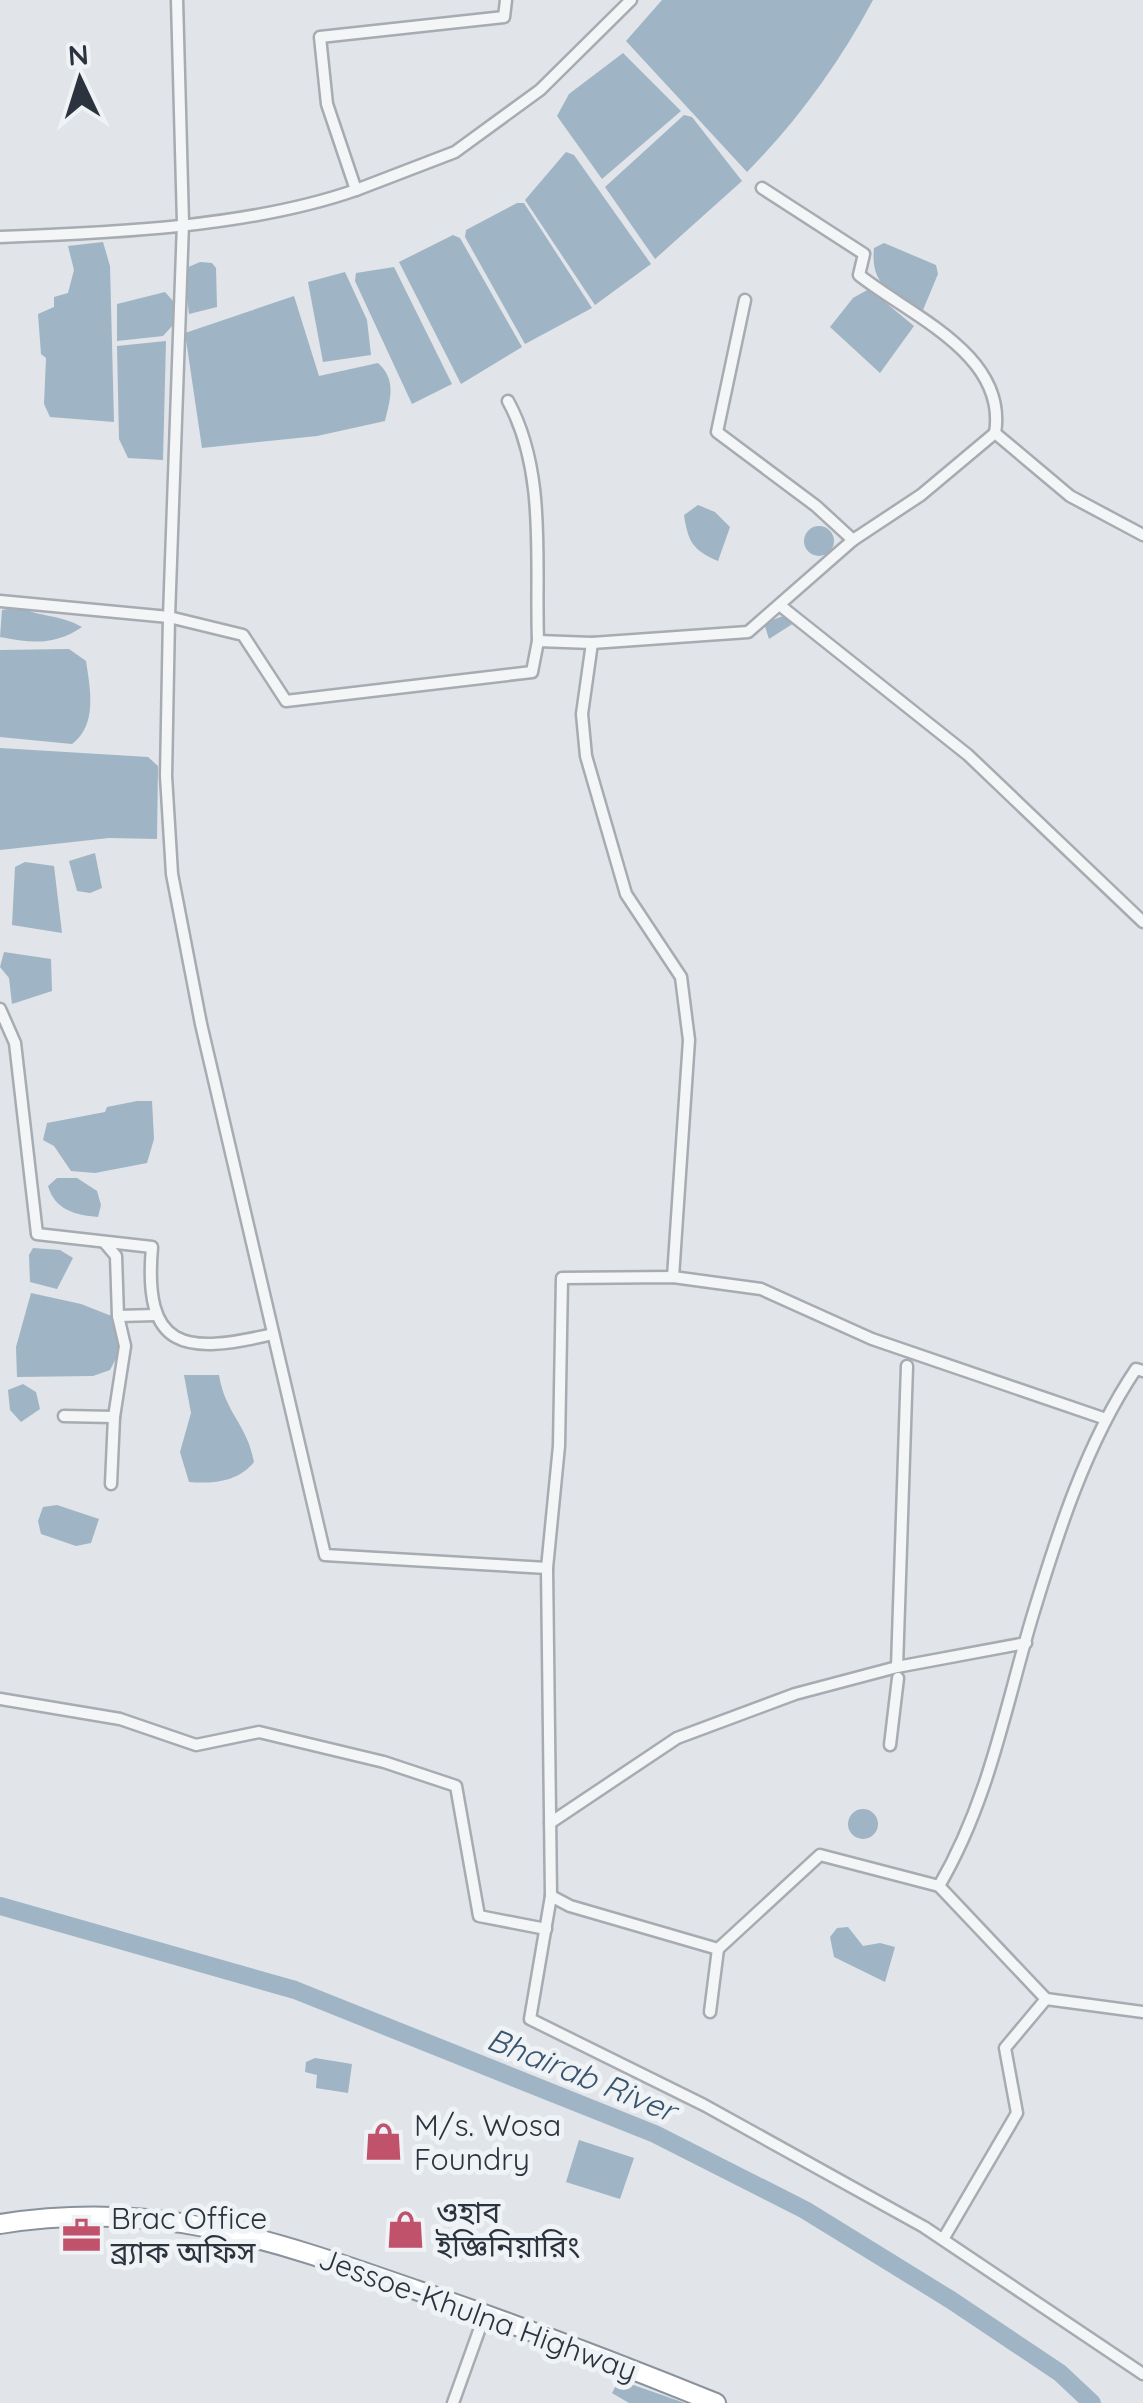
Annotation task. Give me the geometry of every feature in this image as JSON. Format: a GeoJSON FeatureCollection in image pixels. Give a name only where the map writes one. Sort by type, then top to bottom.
{"type":"FeatureCollection","features":[{"type":"Feature","properties":{"kind":"highway","name":"Jessoe-Khulna Highway"},"geometry":{"type":"LineString","coordinates":[[0,2224],[136,2216],[231,2228],[485,2314],[716,2403]]}},
{"type":"Feature","properties":{"kind":"street"},"geometry":{"type":"LineString","coordinates":[[177,0],[183,223],[166,776],[172,874],[201,1024],[325,1554],[547,1568]]}},
{"type":"Feature","properties":{"kind":"street"},"geometry":{"type":"LineString","coordinates":[[356,190],[327,104],[320,37],[504,17],[506,0]]}},
{"type":"Feature","properties":{"kind":"street"},"geometry":{"type":"LineString","coordinates":[[0,237],[120,232],[320,202],[356,190],[455,152],[540,90],[631,0]]}},
{"type":"Feature","properties":{"kind":"street"},"geometry":{"type":"LineString","coordinates":[[538,641],[592,643],[748,632],[853,540],[921,495],[995,432],[1000,406],[985,376],[960,346],[859,276],[864,254],[762,188]]}},
{"type":"Feature","properties":{"kind":"street"},"geometry":{"type":"LineString","coordinates":[[745,300],[717,432],[816,506],[853,540]]}},
{"type":"Feature","properties":{"kind":"street"},"geometry":{"type":"LineString","coordinates":[[0,601],[169,618],[243,634],[286,701],[532,672],[538,641],[533,478],[526,434],[508,402]]}},
{"type":"Feature","properties":{"kind":"street"},"geometry":{"type":"LineString","coordinates":[[995,432],[1070,496],[1143,535]]}},
{"type":"Feature","properties":{"kind":"street"},"geometry":{"type":"LineString","coordinates":[[782,606],[968,755],[1143,922]]}},
{"type":"Feature","properties":{"kind":"street"},"geometry":{"type":"LineString","coordinates":[[592,643],[582,714],[586,756],[626,894],[681,977],[685,1008],[689,1040],[673,1276]]}},
{"type":"Feature","properties":{"kind":"street"},"geometry":{"type":"LineString","coordinates":[[0,1009],[14,1044],[37,1234],[152,1248],[148,1292],[155,1315],[174,1337],[207,1346],[274,1334]]}},
{"type":"Feature","properties":{"kind":"street"},"geometry":{"type":"LineString","coordinates":[[104,1242],[116,1256],[118,1316],[125,1346],[114,1417],[111,1484]]}},
{"type":"Feature","properties":{"kind":"street"},"geometry":{"type":"LineString","coordinates":[[1103,1418],[872,1339],[761,1289],[673,1276],[562,1278],[559,1446],[547,1568],[551,1896],[530,2020],[704,2105],[924,2227],[1143,2374]]}},
{"type":"Feature","properties":{"kind":"street"},"geometry":{"type":"LineString","coordinates":[[118,1316],[155,1315]]}},
{"type":"Feature","properties":{"kind":"street"},"geometry":{"type":"LineString","coordinates":[[890,1744],[897,1672],[907,1366]]}},
{"type":"Feature","properties":{"kind":"street"},"geometry":{"type":"LineString","coordinates":[[939,1886],[968,1836],[1005,1729],[1026,1643],[1103,1418],[1136,1369],[1143,1371]]}},
{"type":"Feature","properties":{"kind":"street"},"geometry":{"type":"LineString","coordinates":[[64,1416],[114,1417]]}},
{"type":"Feature","properties":{"kind":"street"},"geometry":{"type":"LineString","coordinates":[[550,1823],[677,1738],[795,1694],[1026,1643]]}},
{"type":"Feature","properties":{"kind":"street"},"geometry":{"type":"LineString","coordinates":[[0,1700],[120,1719],[196,1745],[259,1732],[384,1762],[456,1786],[479,1916],[546,1929]]}},
{"type":"Feature","properties":{"kind":"street"},"geometry":{"type":"LineString","coordinates":[[710,2012],[718,1949],[820,1855],[939,1886],[1046,1999],[1143,2012]]}},
{"type":"Feature","properties":{"kind":"street"},"geometry":{"type":"LineString","coordinates":[[551,1896],[570,1906],[718,1949]]}},
{"type":"Feature","properties":{"kind":"street"},"geometry":{"type":"LineString","coordinates":[[946,2236],[1017,2113],[1005,2048],[1046,1999]]}},
{"type":"Feature","properties":{"kind":"street"},"geometry":{"type":"LineString","coordinates":[[453,2403],[485,2314]]}},
{"type":"Feature","properties":{"kind":"water"},"geometry":{"type":"Polygon","coordinates":[[[662,0],[873,0],[816,91],[747,172],[626,41],[662,0]]]}},
{"type":"Feature","properties":{"kind":"water"},"geometry":{"type":"Polygon","coordinates":[[[623,53],[681,111],[602,179],[557,116],[569,94],[623,53]]]}},
{"type":"Feature","properties":{"kind":"water"},"geometry":{"type":"Polygon","coordinates":[[[684,115],[692,117],[742,181],[655,259],[605,187],[684,115]]]}},
{"type":"Feature","properties":{"kind":"water"},"geometry":{"type":"Polygon","coordinates":[[[566,152],[574,155],[651,264],[595,305],[525,200],[566,152]]]}},
{"type":"Feature","properties":{"kind":"water"},"geometry":{"type":"Polygon","coordinates":[[[524,203],[592,308],[525,344],[465,237],[466,230],[524,203]]]}},
{"type":"Feature","properties":{"kind":"water"},"geometry":{"type":"Polygon","coordinates":[[[453,235],[460,238],[522,347],[461,384],[399,262],[453,235]]]}},
{"type":"Feature","properties":{"kind":"water"},"geometry":{"type":"Polygon","coordinates":[[[103,242],[110,266],[114,422],[50,417],[44,404],[46,358],[41,354],[38,314],[54,307],[54,297],[68,293],[74,270],[68,246],[103,242]]]}},
{"type":"Feature","properties":{"kind":"water"},"geometry":{"type":"Polygon","coordinates":[[[884,243],[936,265],[938,274],[923,310],[893,293],[880,280],[874,248],[884,243]]]}},
{"type":"Feature","properties":{"kind":"water"},"geometry":{"type":"Polygon","coordinates":[[[200,262],[212,263],[216,268],[217,307],[189,314],[184,269],[200,262]]]}},
{"type":"Feature","properties":{"kind":"water"},"geometry":{"type":"Polygon","coordinates":[[[394,267],[452,384],[412,404],[355,281],[356,273],[394,267]]]}},
{"type":"Feature","properties":{"kind":"water"},"geometry":{"type":"Polygon","coordinates":[[[345,272],[367,320],[371,355],[323,362],[308,282],[345,272]]]}},
{"type":"Feature","properties":{"kind":"water"},"geometry":{"type":"Polygon","coordinates":[[[869,289],[914,326],[880,373],[830,327],[853,298],[869,289]]]}},
{"type":"Feature","properties":{"kind":"water"},"geometry":{"type":"Polygon","coordinates":[[[165,292],[173,301],[173,325],[163,336],[117,341],[117,304],[165,292]]]}},
{"type":"Feature","properties":{"kind":"water"},"geometry":{"type":"Polygon","coordinates":[[[294,296],[319,376],[378,363],[384,369],[390,390],[385,421],[317,436],[202,448],[185,333],[294,296]]]}},
{"type":"Feature","properties":{"kind":"water"},"geometry":{"type":"Polygon","coordinates":[[[166,341],[163,460],[128,458],[119,439],[117,346],[166,341]]]}},
{"type":"Feature","properties":{"kind":"water"},"geometry":{"type":"Polygon","coordinates":[[[698,505],[715,512],[730,527],[718,561],[702,553],[687,532],[684,515],[698,505]]]}},
{"type":"Feature","properties":{"kind":"water"},"geometry":{"type":"Polygon","coordinates":[[[819,526],[830,530],[834,541],[830,552],[819,556],[808,552],[804,541],[808,530],[819,526]]]}},
{"type":"Feature","properties":{"kind":"water"},"geometry":{"type":"Polygon","coordinates":[[[18,607],[82,627],[42,641],[0,637],[2,610],[18,607]]]}},
{"type":"Feature","properties":{"kind":"water"},"geometry":{"type":"Polygon","coordinates":[[[786,615],[794,623],[769,639],[764,623],[786,615]]]}},
{"type":"Feature","properties":{"kind":"water"},"geometry":{"type":"Polygon","coordinates":[[[69,649],[86,661],[89,683],[89,717],[80,736],[72,744],[0,737],[0,650],[69,649]]]}},
{"type":"Feature","properties":{"kind":"water"},"geometry":{"type":"Polygon","coordinates":[[[0,748],[148,757],[158,766],[157,839],[109,838],[0,850],[0,748]]]}},
{"type":"Feature","properties":{"kind":"water"},"geometry":{"type":"Polygon","coordinates":[[[95,853],[102,888],[90,893],[77,891],[69,861],[95,853]]]}},
{"type":"Feature","properties":{"kind":"water"},"geometry":{"type":"Polygon","coordinates":[[[25,862],[54,866],[62,933],[12,925],[15,867],[25,862]]]}},
{"type":"Feature","properties":{"kind":"water"},"geometry":{"type":"Polygon","coordinates":[[[4,952],[51,959],[52,991],[12,1004],[9,978],[0,967],[4,952]]]}},
{"type":"Feature","properties":{"kind":"water"},"geometry":{"type":"Polygon","coordinates":[[[152,1101],[154,1139],[147,1163],[95,1173],[71,1171],[54,1146],[43,1140],[47,1123],[105,1112],[107,1107],[152,1101]]]}},
{"type":"Feature","properties":{"kind":"water"},"geometry":{"type":"Polygon","coordinates":[[[57,1178],[77,1178],[97,1191],[101,1205],[98,1217],[74,1213],[61,1206],[48,1186],[57,1178]]]}},
{"type":"Feature","properties":{"kind":"water"},"geometry":{"type":"Polygon","coordinates":[[[33,1248],[60,1250],[73,1258],[57,1289],[30,1282],[29,1255],[33,1248]]]}},
{"type":"Feature","properties":{"kind":"water"},"geometry":{"type":"Polygon","coordinates":[[[31,1293],[81,1304],[114,1317],[123,1345],[110,1370],[93,1376],[17,1377],[16,1347],[31,1293]]]}},
{"type":"Feature","properties":{"kind":"water"},"geometry":{"type":"Polygon","coordinates":[[[184,1375],[219,1375],[254,1462],[233,1478],[189,1482],[180,1452],[191,1413],[184,1375]]]}},
{"type":"Feature","properties":{"kind":"water"},"geometry":{"type":"Polygon","coordinates":[[[23,1384],[36,1392],[40,1409],[21,1422],[10,1410],[8,1390],[23,1384]]]}},
{"type":"Feature","properties":{"kind":"water"},"geometry":{"type":"Polygon","coordinates":[[[57,1505],[99,1519],[91,1543],[76,1546],[41,1534],[38,1521],[43,1507],[57,1505]]]}},
{"type":"Feature","properties":{"kind":"water"},"geometry":{"type":"Polygon","coordinates":[[[863,1809],[877,1818],[878,1824],[869,1838],[863,1839],[849,1830],[848,1824],[857,1810],[863,1809]]]}},
{"type":"Feature","properties":{"kind":"water"},"geometry":{"type":"Polygon","coordinates":[[[848,1927],[863,1946],[880,1943],[895,1947],[885,1982],[834,1957],[830,1937],[837,1928],[848,1927]]]}},
{"type":"Feature","properties":{"kind":"water"},"geometry":{"type":"Polygon","coordinates":[[[315,2058],[352,2064],[348,2093],[316,2088],[317,2075],[305,2072],[306,2062],[315,2058]]]}},
{"type":"Feature","properties":{"kind":"water"},"geometry":{"type":"Polygon","coordinates":[[[579,2140],[634,2158],[620,2199],[566,2182],[579,2140]]]}},
{"type":"Feature","properties":{"kind":"water"},"geometry":{"type":"Polygon","coordinates":[[[619,2380],[685,2403],[629,2403],[612,2393],[619,2380]]]}},
{"type":"Feature","properties":{"kind":"waterway","name":"Bhairab River"},"geometry":{"type":"LineString","coordinates":[[0,1906],[295,1990],[655,2134],[805,2210],[1060,2373],[1092,2403]]}},
{"type":"Feature","properties":{"kind":"place","name":"M/s. Wosa Foundry"},"geometry":{"type":"Point","coordinates":[384,2142]}},
{"type":"Feature","properties":{"kind":"place","name":"ওহাব ইজ্ঞিনিয়ারিং"},"geometry":{"type":"Point","coordinates":[406,2229]}},
{"type":"Feature","properties":{"kind":"place","name":"Brac Office ব্র্যাক অফিস"},"geometry":{"type":"Point","coordinates":[81,2235]}}]}
